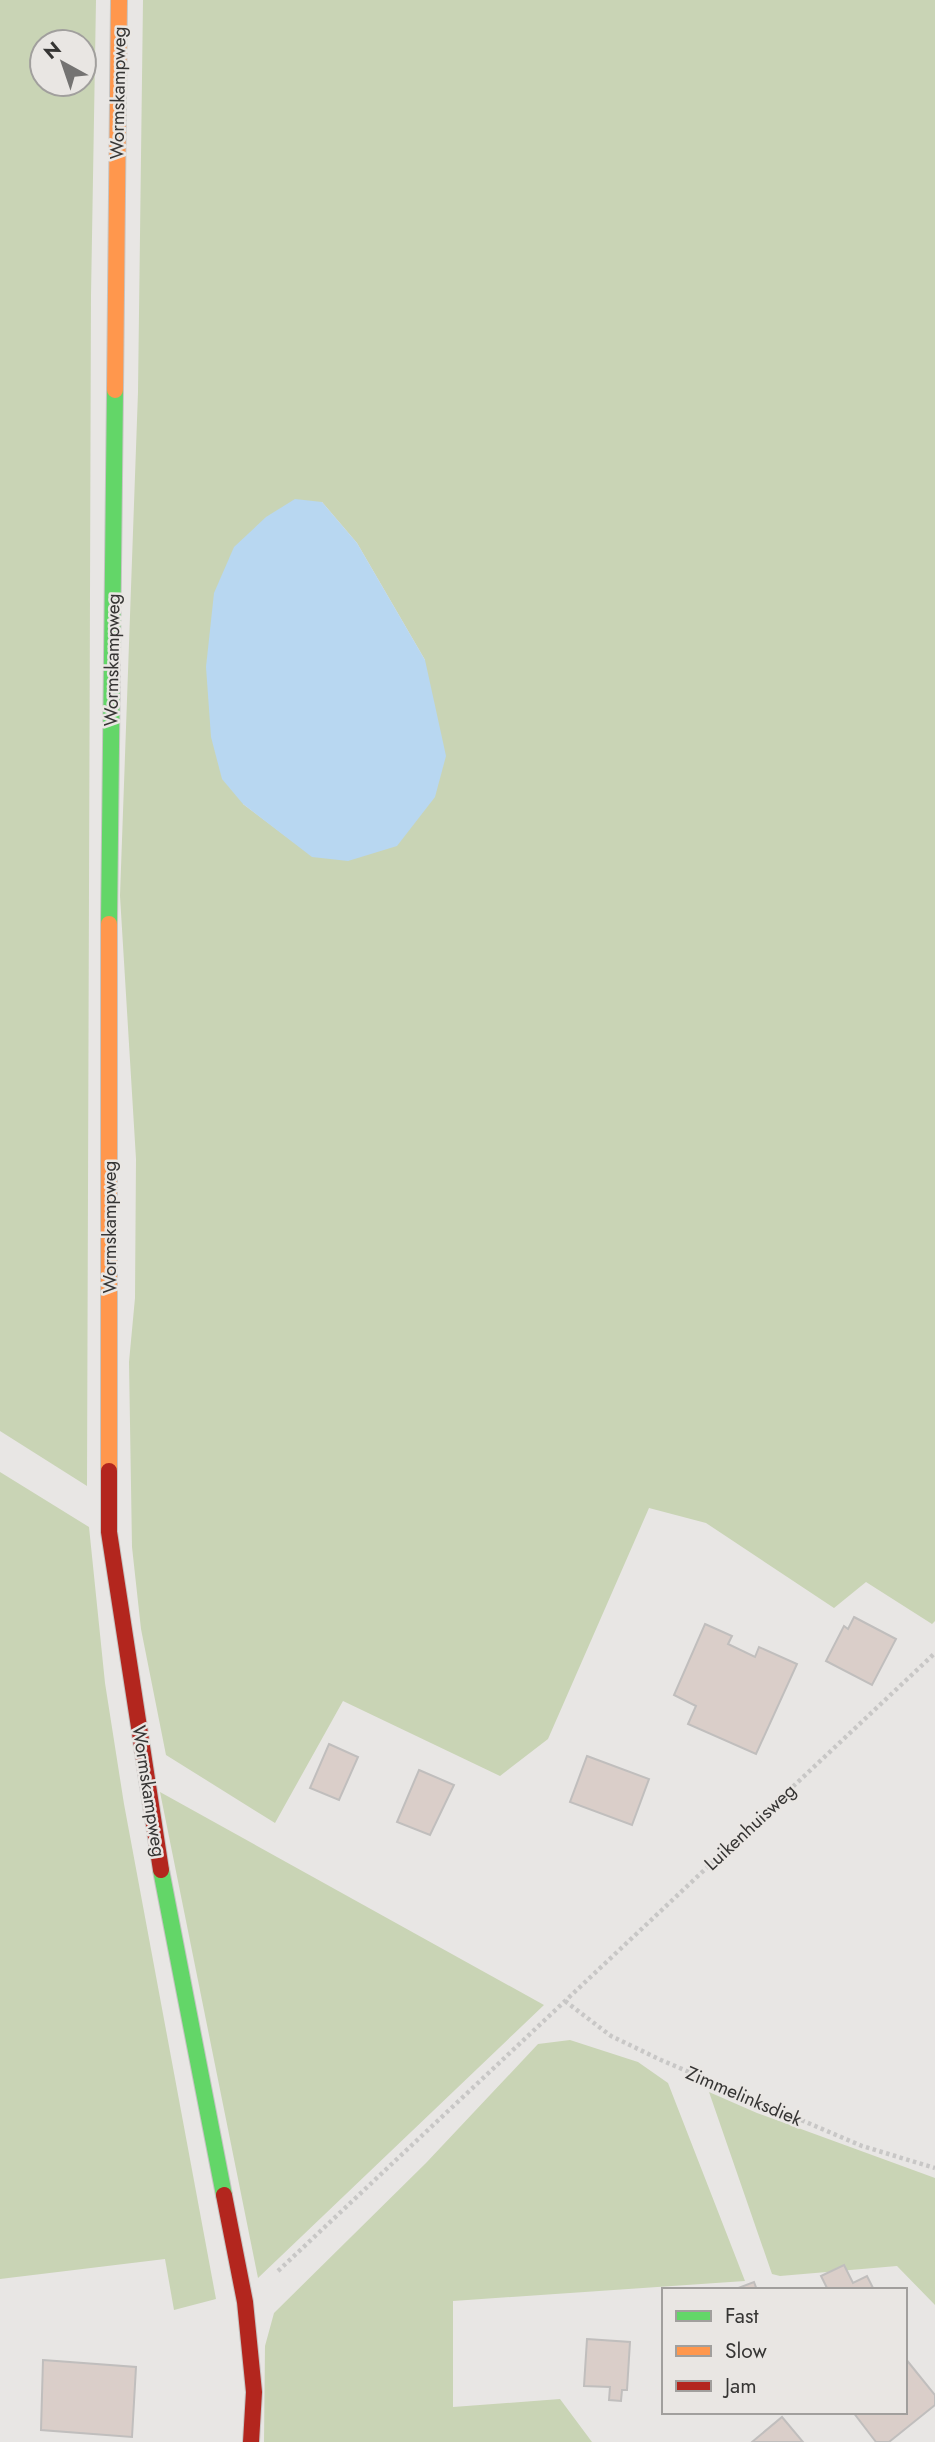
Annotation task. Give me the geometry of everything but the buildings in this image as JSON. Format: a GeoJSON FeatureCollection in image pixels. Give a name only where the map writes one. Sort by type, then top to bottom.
{"type":"FeatureCollection","features":[{"type":"Feature","properties":{"kind":"street","name":"Wormskampweg"},"geometry":{"type":"LineString","coordinates":[[119,0],[108,996],[109,1532],[158,1856],[245,2302],[254,2392],[251,2442]]}},
{"type":"Feature","properties":{"kind":"path","name":"Luikenhuisweg"},"geometry":{"type":"LineString","coordinates":[[245,2302],[935,1653]]}},
{"type":"Feature","properties":{"kind":"path","name":"Zimmelinksdiek"},"geometry":{"type":"LineString","coordinates":[[565,2001],[611,2036],[661,2060],[862,2146],[935,2168]]}},
{"type":"Feature","properties":{"kind":"green space"},"geometry":{"type":"Polygon","coordinates":[[[0,0],[96,0],[96,28],[28,28],[28,98],[94,98],[91,296],[87,1486],[0,1431],[0,0]]]}},
{"type":"Feature","properties":{"kind":"green space"},"geometry":{"type":"Polygon","coordinates":[[[143,0],[935,0],[935,1621],[932,1624],[866,1582],[834,1608],[706,1523],[649,1508],[548,1739],[500,1776],[343,1701],[275,1823],[166,1755],[141,1629],[132,1547],[129,1362],[135,1298],[136,1159],[120,896],[138,392],[143,0]],[[322,502],[243,804],[312,856],[425,660],[357,543],[322,502]]]}},
{"type":"Feature","properties":{"kind":"green space"},"geometry":{"type":"Polygon","coordinates":[[[0,1472],[89,1527],[105,1683],[124,1804],[216,2299],[174,2310],[165,2259],[0,2279],[0,1472]]]}},
{"type":"Feature","properties":{"kind":"green space"},"geometry":{"type":"Polygon","coordinates":[[[160,1792],[544,2005],[258,2278],[160,1792]]]}},
{"type":"Feature","properties":{"kind":"green space"},"geometry":{"type":"Polygon","coordinates":[[[570,2040],[638,2062],[668,2083],[745,2281],[453,2301],[453,2407],[560,2399],[592,2442],[264,2442],[265,2346],[274,2313],[426,2163],[538,2044],[570,2040]]]}},
{"type":"Feature","properties":{"kind":"green space"},"geometry":{"type":"Polygon","coordinates":[[[709,2092],[757,2113],[935,2178],[935,2305],[897,2266],[780,2276],[772,2274],[709,2092]]]}},
{"type":"Feature","properties":{"kind":"water"},"geometry":{"type":"Polygon","coordinates":[[[295,499],[322,502],[357,543],[425,660],[446,756],[435,797],[397,846],[348,861],[312,857],[243,804],[222,779],[211,737],[206,667],[214,593],[234,547],[266,517],[295,499]]]}},
{"type":"Feature","properties":{"kind":"traffic: fast"},"geometry":{"type":"LineString","coordinates":[[109,924],[115,390]]}},
{"type":"Feature","properties":{"kind":"traffic: fast"},"geometry":{"type":"LineString","coordinates":[[161,1870],[224,2195]]}},
{"type":"Feature","properties":{"kind":"traffic: slow"},"geometry":{"type":"LineString","coordinates":[[115,390],[119,0]]}},
{"type":"Feature","properties":{"kind":"traffic: slow"},"geometry":{"type":"LineString","coordinates":[[109,924],[109,1471]]}},
{"type":"Feature","properties":{"kind":"traffic: jam"},"geometry":{"type":"LineString","coordinates":[[109,1471],[109,1532],[161,1870]]}},
{"type":"Feature","properties":{"kind":"traffic: jam"},"geometry":{"type":"LineString","coordinates":[[224,2195],[245,2302],[254,2392],[251,2442]]}}]}
